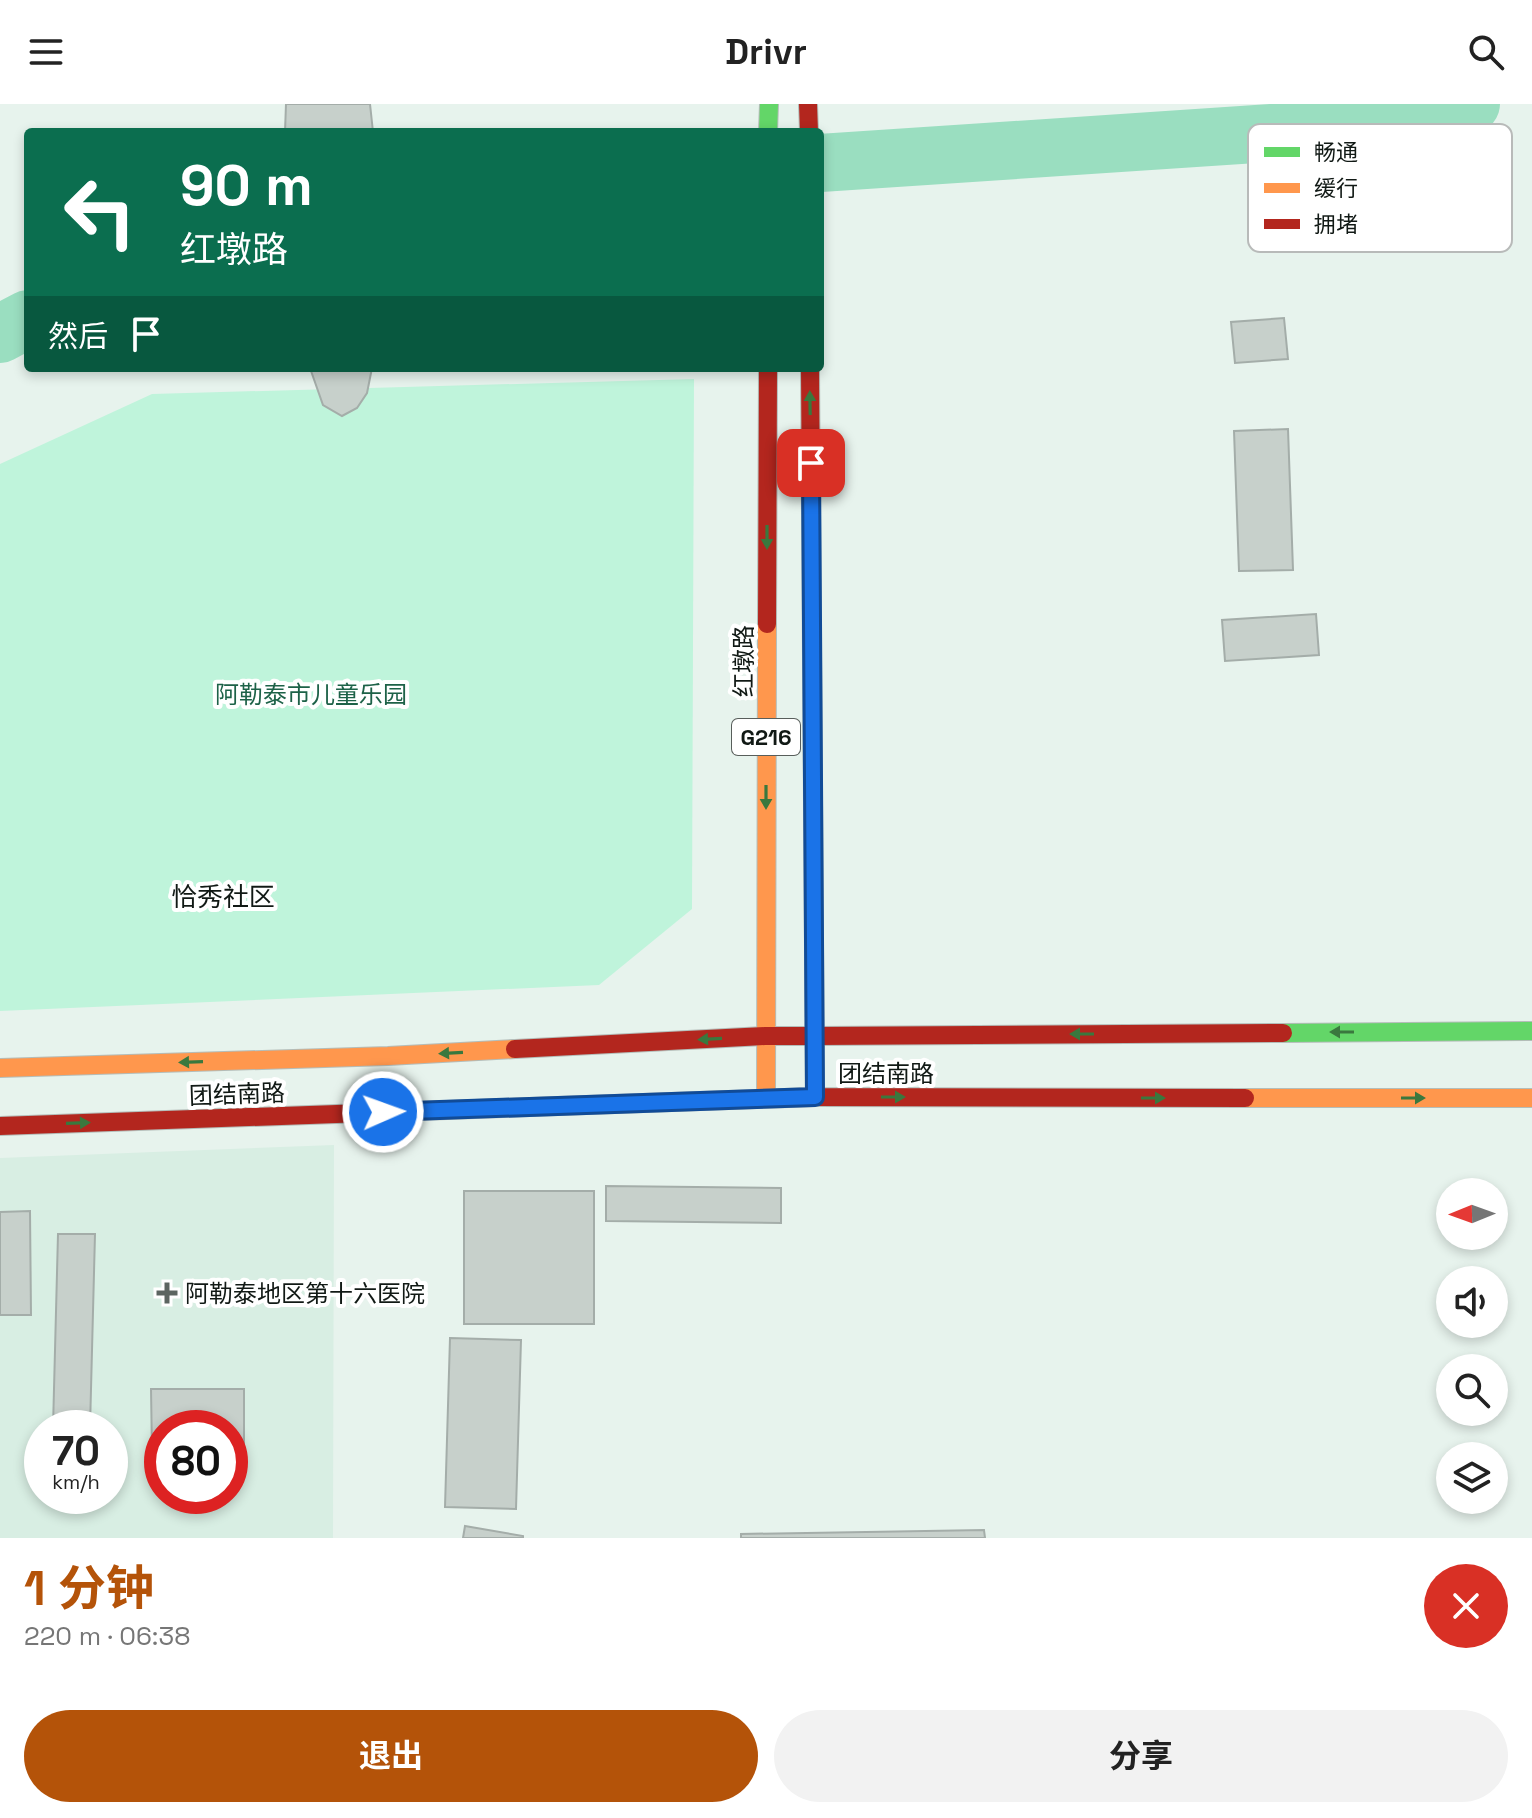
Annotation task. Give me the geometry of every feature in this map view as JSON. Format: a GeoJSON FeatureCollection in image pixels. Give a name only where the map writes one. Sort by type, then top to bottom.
{"type":"FeatureCollection","features":[{"type":"Feature","properties":{"kind":"main road"},"geometry":{"type":"LineString","coordinates":[[768,128],[769,104]]}},
{"type":"Feature","properties":{"kind":"main road"},"geometry":{"type":"LineString","coordinates":[[808,104],[809,128]]}},
{"type":"Feature","properties":{"kind":"main road","name":"红墩路"},"geometry":{"type":"LineString","coordinates":[[766,1099],[768,372]]}},
{"type":"Feature","properties":{"kind":"main road","name":"G216"},"geometry":{"type":"LineString","coordinates":[[810,372],[815,1097]]}},
{"type":"Feature","properties":{"kind":"main road","name":"团结南路"},"geometry":{"type":"LineString","coordinates":[[0,1068],[388,1056],[765,1036],[1532,1031]]}},
{"type":"Feature","properties":{"kind":"main road","name":"团结南路"},"geometry":{"type":"LineString","coordinates":[[0,1126],[815,1097],[1532,1098]]}},
{"type":"Feature","properties":{"kind":"shaded area","name":"阿勒泰地区第十六医院"},"geometry":{"type":"Polygon","coordinates":[[[334,1145],[333,1538],[0,1538],[0,1158],[334,1145]]]}},
{"type":"Feature","properties":{"kind":"green space","name":"阿勒泰市儿童乐园"},"geometry":{"type":"Polygon","coordinates":[[[694,379],[692,909],[599,985],[0,1011],[0,464],[152,394],[694,379]]]}},
{"type":"Feature","properties":{"kind":"building"},"geometry":{"type":"Polygon","coordinates":[[[286,104],[370,104],[373,128],[285,128],[286,104]]]}},
{"type":"Feature","properties":{"kind":"building"},"geometry":{"type":"Polygon","coordinates":[[[1284,318],[1288,359],[1235,363],[1231,322],[1284,318]]]}},
{"type":"Feature","properties":{"kind":"building"},"geometry":{"type":"Polygon","coordinates":[[[311,372],[371,372],[367,393],[357,408],[342,416],[323,405],[311,372]]]}},
{"type":"Feature","properties":{"kind":"building"},"geometry":{"type":"Polygon","coordinates":[[[1288,429],[1293,570],[1239,571],[1234,431],[1288,429]]]}},
{"type":"Feature","properties":{"kind":"building"},"geometry":{"type":"Polygon","coordinates":[[[1316,614],[1319,655],[1225,661],[1222,620],[1316,614]]]}},
{"type":"Feature","properties":{"kind":"building"},"geometry":{"type":"Polygon","coordinates":[[[606,1186],[781,1188],[781,1223],[606,1221],[606,1186]]]}},
{"type":"Feature","properties":{"kind":"building"},"geometry":{"type":"Polygon","coordinates":[[[464,1191],[594,1191],[594,1324],[464,1324],[464,1191]]]}},
{"type":"Feature","properties":{"kind":"building"},"geometry":{"type":"Polygon","coordinates":[[[30,1211],[31,1315],[0,1315],[0,1212],[30,1211]]]}},
{"type":"Feature","properties":{"kind":"building"},"geometry":{"type":"Polygon","coordinates":[[[58,1234],[95,1234],[90,1410],[53,1410],[58,1234]]]}},
{"type":"Feature","properties":{"kind":"building"},"geometry":{"type":"Polygon","coordinates":[[[450,1338],[521,1340],[516,1509],[445,1507],[450,1338]]]}},
{"type":"Feature","properties":{"kind":"building"},"geometry":{"type":"Polygon","coordinates":[[[151,1389],[244,1389],[244,1410],[151,1410],[151,1389]]]}},
{"type":"Feature","properties":{"kind":"building"},"geometry":{"type":"Polygon","coordinates":[[[465,1526],[523,1536],[523,1538],[463,1538],[465,1526]]]}},
{"type":"Feature","properties":{"kind":"building"},"geometry":{"type":"Polygon","coordinates":[[[984,1530],[985,1538],[741,1538],[741,1534],[984,1530]]]}},
{"type":"Feature","properties":{"kind":"waterway"},"geometry":{"type":"LineString","coordinates":[[1406,124],[1436,122],[1471,104]]}},
{"type":"Feature","properties":{"kind":"waterway"},"geometry":{"type":"LineString","coordinates":[[824,163],[1248,135]]}},
{"type":"Feature","properties":{"kind":"waterway"},"geometry":{"type":"LineString","coordinates":[[0,334],[24,321]]}},
{"type":"Feature","properties":{"kind":"traffic: fast"},"geometry":{"type":"LineString","coordinates":[[768,128],[769,104]]}},
{"type":"Feature","properties":{"kind":"traffic: fast"},"geometry":{"type":"LineString","coordinates":[[1283,1033],[1532,1031]]}},
{"type":"Feature","properties":{"kind":"traffic: slow"},"geometry":{"type":"LineString","coordinates":[[766,1099],[767,624]]}},
{"type":"Feature","properties":{"kind":"traffic: slow"},"geometry":{"type":"LineString","coordinates":[[0,1068],[515,1049]]}},
{"type":"Feature","properties":{"kind":"traffic: slow"},"geometry":{"type":"LineString","coordinates":[[447,1110],[815,1097],[815,1091]]}},
{"type":"Feature","properties":{"kind":"traffic: slow"},"geometry":{"type":"LineString","coordinates":[[1245,1098],[1532,1098]]}},
{"type":"Feature","properties":{"kind":"traffic: jam"},"geometry":{"type":"LineString","coordinates":[[808,104],[809,128]]}},
{"type":"Feature","properties":{"kind":"traffic: jam"},"geometry":{"type":"LineString","coordinates":[[767,624],[768,372]]}},
{"type":"Feature","properties":{"kind":"traffic: jam"},"geometry":{"type":"LineString","coordinates":[[810,372],[815,1091]]}},
{"type":"Feature","properties":{"kind":"traffic: jam"},"geometry":{"type":"LineString","coordinates":[[816,1036],[1283,1033]]}},
{"type":"Feature","properties":{"kind":"traffic: jam"},"geometry":{"type":"LineString","coordinates":[[515,1049],[816,1036]]}},
{"type":"Feature","properties":{"kind":"traffic: jam"},"geometry":{"type":"LineString","coordinates":[[815,1097],[1245,1098]]}},
{"type":"Feature","properties":{"kind":"traffic: jam"},"geometry":{"type":"LineString","coordinates":[[0,1126],[447,1110]]}},
{"type":"Feature","properties":{"kind":"place","name":"阿勒泰地区第十六医院"},"geometry":{"type":"Point","coordinates":[167,1293]}},
{"type":"Feature","properties":{"kind":"district","name":"恰秀社区"},"geometry":{"type":"Point","coordinates":[223,897]}},
{"type":"Feature","properties":{"kind":"route"},"geometry":{"type":"LineString","coordinates":[[383,1112],[815,1097],[811,463]]}}]}
